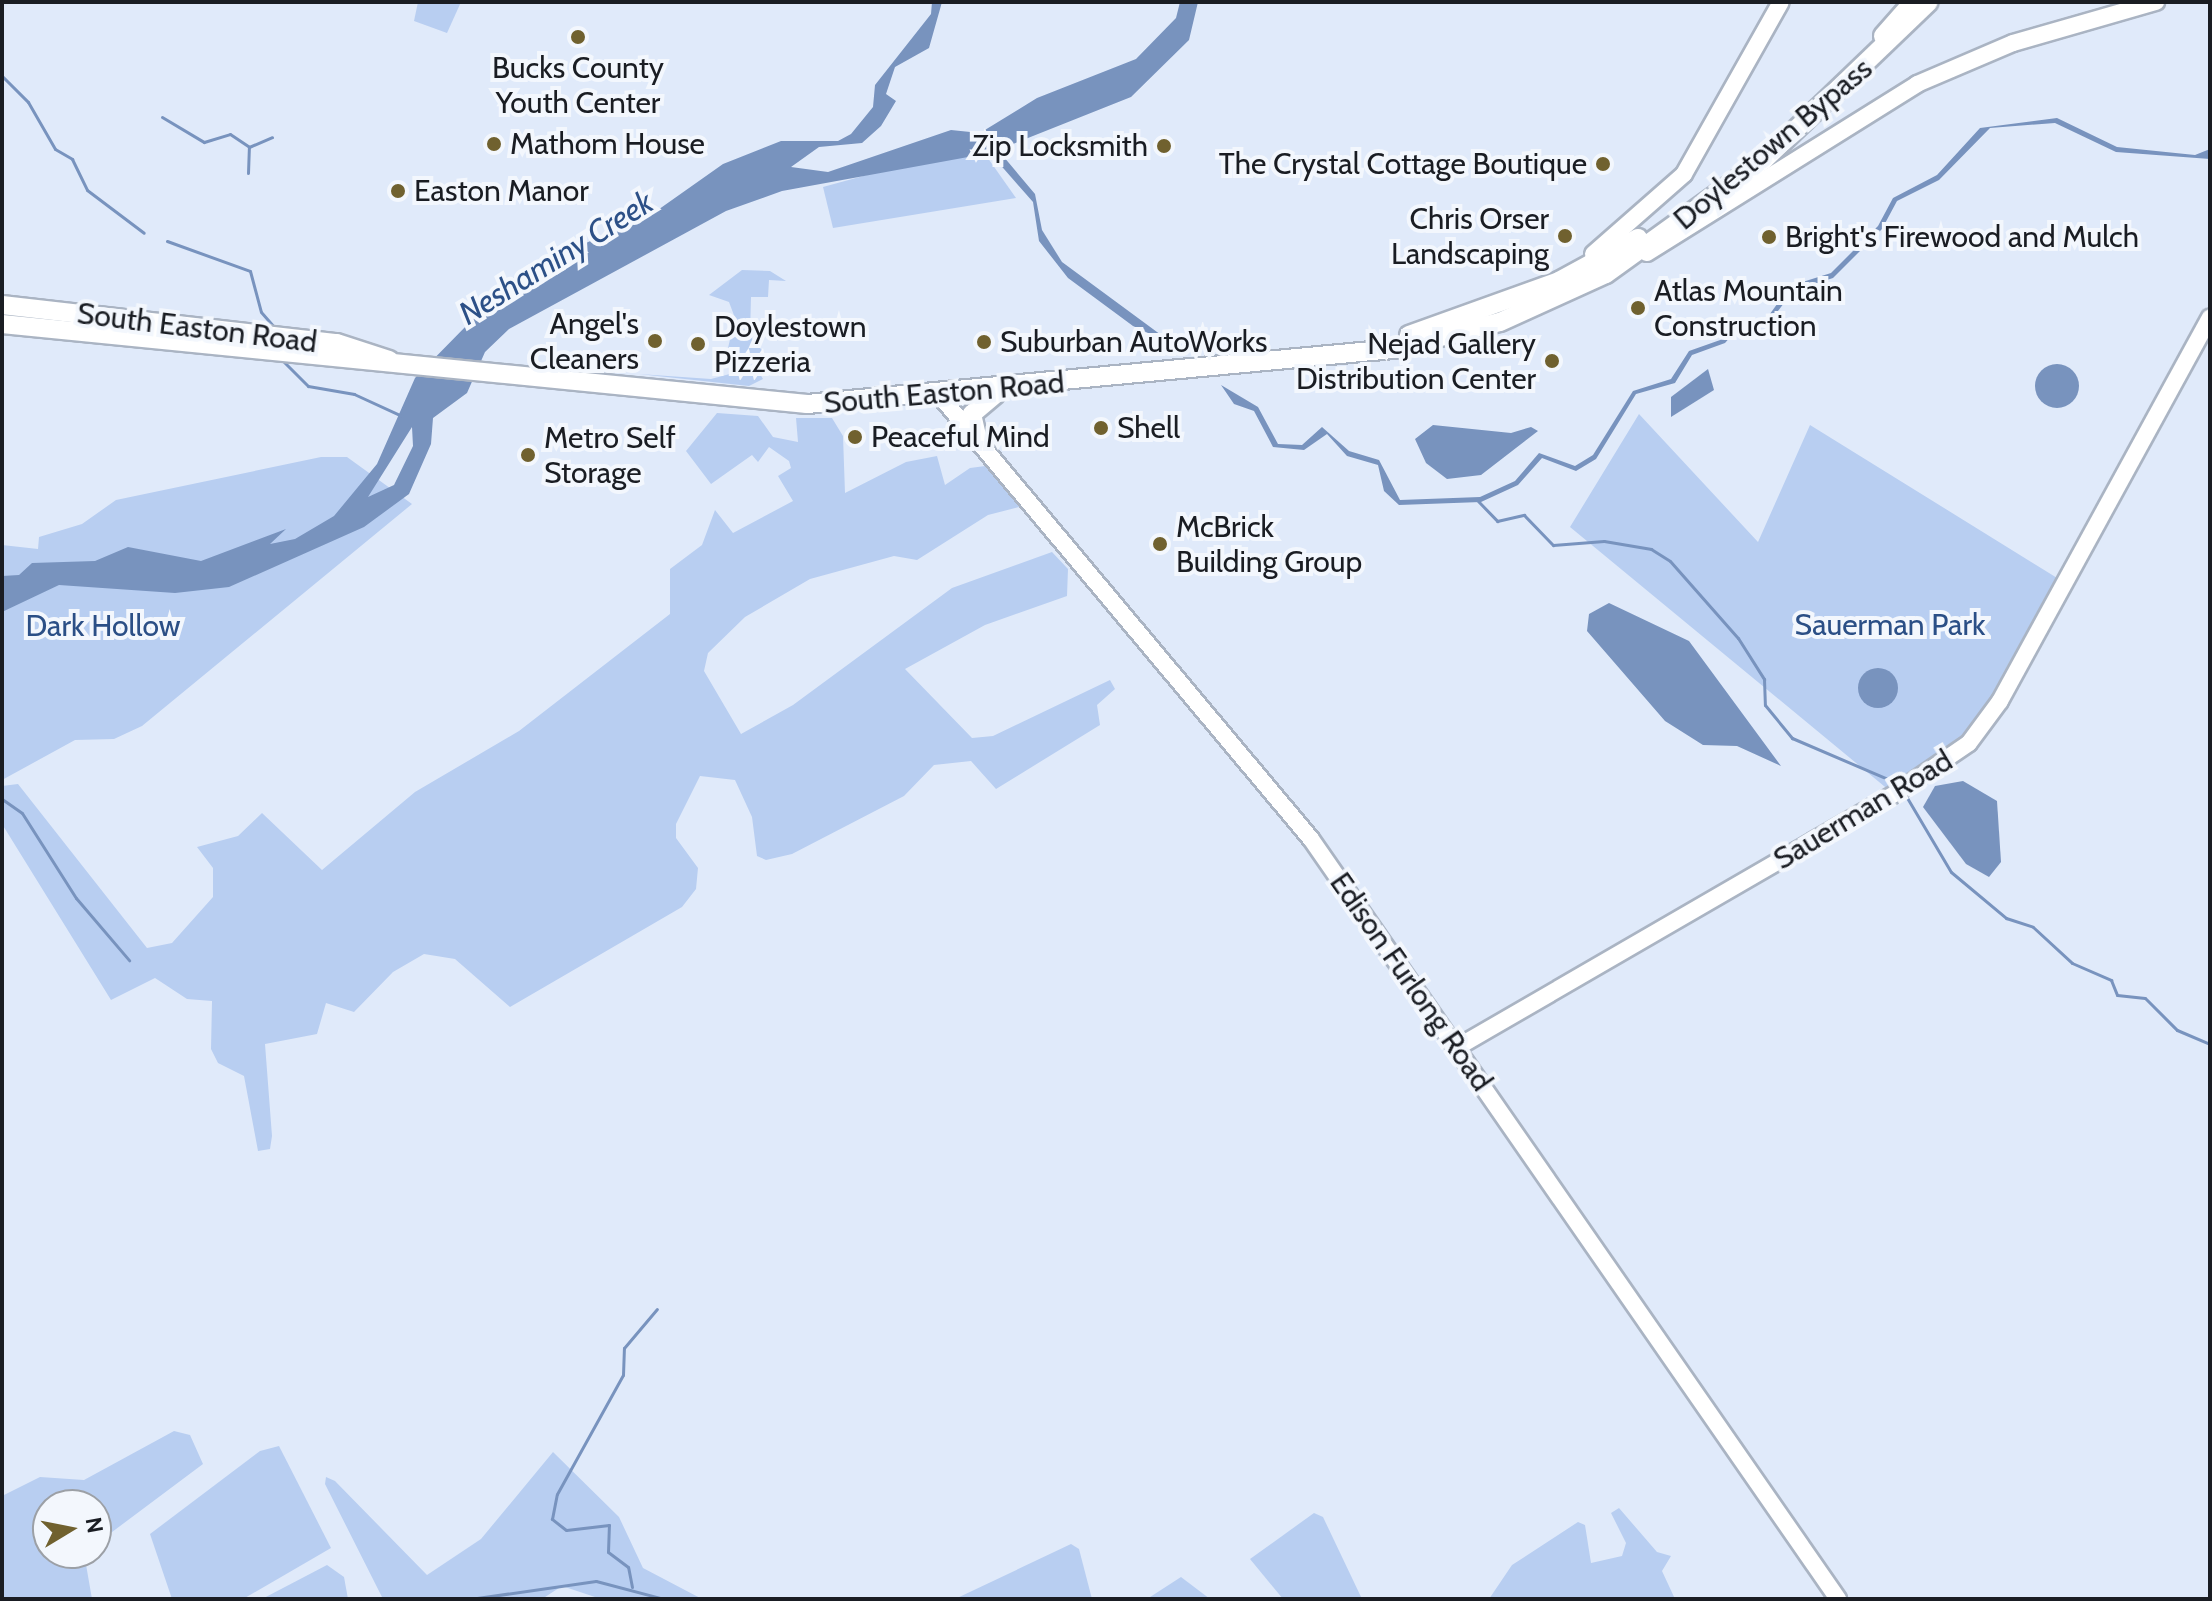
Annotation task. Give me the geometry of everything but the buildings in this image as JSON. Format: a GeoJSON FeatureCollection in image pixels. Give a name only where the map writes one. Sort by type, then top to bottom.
{"type":"FeatureCollection","features":[{"type":"Feature","properties":{"kind":"highway","name":"Doylestown Bypass"},"geometry":{"type":"LineString","coordinates":[[1867,62],[1913,2]]}},
{"type":"Feature","properties":{"kind":"highway","name":"Doylestown Bypass"},"geometry":{"type":"LineString","coordinates":[[1606,274],[1731,187],[1929,2]]}},
{"type":"Feature","properties":{"kind":"highway","name":"Doylestown Bypass"},"geometry":{"type":"LineString","coordinates":[[1518,297],[1655,227],[1820,107]]}},
{"type":"Feature","properties":{"kind":"highway","name":"South Easton Road"},"geometry":{"type":"LineString","coordinates":[[2,305],[337,343],[396,361],[522,379],[789,403],[941,397],[1308,357],[1449,337],[1606,274]]}},
{"type":"Feature","properties":{"kind":"highway","name":"South Easton Road"},"geometry":{"type":"LineString","coordinates":[[1308,357],[1469,318],[1518,297]]}},
{"type":"Feature","properties":{"kind":"highway","name":"South Easton Road"},"geometry":{"type":"LineString","coordinates":[[2,324],[360,365],[396,361]]}},
{"type":"Feature","properties":{"kind":"highway"},"geometry":{"type":"LineString","coordinates":[[978,440],[975,409],[1006,390]]}},
{"type":"Feature","properties":{"kind":"main road","name":"South Easton Road"},"geometry":{"type":"LineString","coordinates":[[1518,297],[1618,238],[1661,200],[1693,161],[1781,2]]}},
{"type":"Feature","properties":{"kind":"main road","name":"South Easton Road"},"geometry":{"type":"LineString","coordinates":[[1606,274],[1907,90],[2013,43],[2156,2]]}},
{"type":"Feature","properties":{"kind":"main road","name":"Sauerman Road"},"geometry":{"type":"LineString","coordinates":[[1456,1048],[1896,793],[1969,743],[2000,701],[2210,318]]}},
{"type":"Feature","properties":{"kind":"main road","name":"Edison Furlong Road"},"geometry":{"type":"LineString","coordinates":[[941,397],[1311,839],[1838,1599]]}},
{"type":"Feature","properties":{"kind":"green space"},"geometry":{"type":"Polygon","coordinates":[[[418,2],[461,2],[447,33],[414,21],[418,2]]]}},
{"type":"Feature","properties":{"kind":"green space"},"geometry":{"type":"Polygon","coordinates":[[[985,154],[1016,198],[833,228],[823,187],[918,161],[985,154]]]}},
{"type":"Feature","properties":{"kind":"green space"},"geometry":{"type":"Polygon","coordinates":[[[742,270],[770,271],[786,281],[769,280],[768,297],[751,297],[750,336],[765,354],[725,361],[735,318],[729,302],[709,295],[742,270]]]}},
{"type":"Feature","properties":{"kind":"green space"},"geometry":{"type":"Polygon","coordinates":[[[756,367],[763,379],[749,386],[639,374],[711,379],[756,367]]]}},
{"type":"Feature","properties":{"kind":"green space"},"geometry":{"type":"Polygon","coordinates":[[[717,413],[758,416],[773,437],[798,442],[796,418],[832,418],[843,436],[845,493],[906,462],[937,456],[945,485],[970,468],[993,465],[1023,506],[988,515],[917,560],[894,556],[810,579],[745,617],[708,653],[704,671],[741,734],[793,705],[952,588],[1052,552],[1068,569],[1067,596],[985,625],[905,669],[972,738],[993,736],[1110,680],[1115,689],[1097,705],[1100,725],[996,789],[971,761],[934,765],[904,796],[792,854],[766,860],[757,856],[752,817],[735,780],[700,776],[676,824],[676,838],[698,868],[696,889],[682,907],[510,1007],[455,959],[424,954],[393,972],[354,1012],[326,1003],[317,1034],[265,1044],[272,1136],[270,1149],[258,1151],[244,1076],[218,1063],[211,1049],[212,1001],[187,999],[155,978],[111,1000],[2,824],[2,786],[18,784],[147,948],[172,943],[213,897],[213,868],[197,847],[238,836],[262,813],[322,870],[415,792],[519,731],[670,614],[670,569],[702,545],[715,510],[733,533],[793,501],[778,476],[791,468],[789,461],[769,447],[758,462],[752,455],[711,484],[686,451],[717,413]]]}},
{"type":"Feature","properties":{"kind":"green space","name":"Sauerman Park"},"geometry":{"type":"Polygon","coordinates":[[[1639,414],[1758,542],[1810,425],[2062,581],[1990,709],[1945,757],[1890,791],[1570,527],[1639,414]]]}},
{"type":"Feature","properties":{"kind":"green space","name":"Dark Hollow"},"geometry":{"type":"Polygon","coordinates":[[[321,457],[347,457],[412,504],[142,726],[114,739],[75,740],[2,780],[2,545],[38,549],[39,537],[82,524],[116,500],[321,457]]]}},
{"type":"Feature","properties":{"kind":"green space"},"geometry":{"type":"Polygon","coordinates":[[[174,1431],[190,1435],[203,1464],[112,1532],[112,1489],[32,1489],[32,1569],[87,1569],[92,1599],[2,1599],[2,1496],[40,1477],[84,1480],[174,1431]]]}},
{"type":"Feature","properties":{"kind":"green space"},"geometry":{"type":"Polygon","coordinates":[[[279,1446],[331,1548],[243,1599],[172,1599],[150,1534],[260,1451],[279,1446]]]}},
{"type":"Feature","properties":{"kind":"green space"},"geometry":{"type":"Polygon","coordinates":[[[553,1452],[619,1517],[643,1568],[702,1599],[601,1599],[562,1586],[542,1599],[383,1599],[325,1484],[326,1477],[335,1481],[427,1575],[481,1539],[553,1452]]]}},
{"type":"Feature","properties":{"kind":"green space"},"geometry":{"type":"Polygon","coordinates":[[[1619,1508],[1657,1552],[1671,1556],[1662,1571],[1675,1599],[1489,1599],[1512,1565],[1578,1522],[1585,1525],[1591,1563],[1622,1556],[1626,1543],[1611,1513],[1619,1508]]]}},
{"type":"Feature","properties":{"kind":"green space"},"geometry":{"type":"Polygon","coordinates":[[[1314,1513],[1323,1517],[1362,1599],[1283,1599],[1250,1559],[1314,1513]]]}},
{"type":"Feature","properties":{"kind":"green space"},"geometry":{"type":"Polygon","coordinates":[[[1071,1544],[1079,1549],[1092,1599],[955,1599],[1071,1544]]]}},
{"type":"Feature","properties":{"kind":"green space"},"geometry":{"type":"Polygon","coordinates":[[[327,1565],[344,1577],[348,1599],[262,1599],[327,1565]]]}},
{"type":"Feature","properties":{"kind":"green space"},"geometry":{"type":"Polygon","coordinates":[[[1181,1577],[1210,1599],[1147,1599],[1181,1577]]]}},
{"type":"Feature","properties":{"kind":"water","name":"Neshaminy Creek"},"geometry":{"type":"Polygon","coordinates":[[[932,2],[942,2],[929,48],[895,67],[886,94],[896,101],[881,126],[862,143],[819,147],[791,167],[828,172],[951,130],[980,133],[1037,98],[1136,59],[1176,18],[1180,2],[1198,2],[1189,40],[1131,97],[998,150],[1035,194],[1042,230],[1062,262],[1176,346],[1133,326],[1068,278],[1039,241],[1033,202],[990,153],[782,191],[726,211],[509,329],[485,352],[467,393],[433,418],[431,444],[409,494],[364,527],[229,587],[175,593],[59,585],[2,612],[2,576],[19,575],[32,563],[95,561],[128,547],[201,561],[286,529],[270,544],[295,539],[334,516],[377,464],[415,378],[517,274],[655,212],[723,164],[781,141],[838,141],[851,134],[873,107],[875,85],[931,14],[932,2]],[[412,427],[368,497],[394,485],[413,446],[412,427]]]}},
{"type":"Feature","properties":{"kind":"water"},"geometry":{"type":"Polygon","coordinates":[[[2057,118],[2117,147],[2195,155],[2210,149],[2210,159],[2116,152],[2055,123],[1990,128],[1939,180],[1897,201],[1882,229],[1833,278],[1793,291],[1769,323],[1740,326],[1725,343],[1692,355],[1675,383],[1636,394],[1596,459],[1576,471],[1542,458],[1518,485],[1481,502],[1399,505],[1384,491],[1378,465],[1347,456],[1327,434],[1304,450],[1273,447],[1254,411],[1234,404],[1221,385],[1258,407],[1278,444],[1302,445],[1322,427],[1349,451],[1379,460],[1400,500],[1480,497],[1515,481],[1539,453],[1575,466],[1593,455],[1633,391],[1671,379],[1689,351],[1723,339],[1738,321],[1767,318],[1790,286],[1831,273],[1878,226],[1893,198],[1937,175],[1980,128],[2057,118]]]}},
{"type":"Feature","properties":{"kind":"water"},"geometry":{"type":"Polygon","coordinates":[[[2057,364],[2072,371],[2079,386],[2072,401],[2057,408],[2042,401],[2035,386],[2042,371],[2057,364]]]}},
{"type":"Feature","properties":{"kind":"water"},"geometry":{"type":"Polygon","coordinates":[[[1708,369],[1714,390],[1671,417],[1671,397],[1708,369]]]}},
{"type":"Feature","properties":{"kind":"water"},"geometry":{"type":"Polygon","coordinates":[[[1433,425],[1511,433],[1531,427],[1538,431],[1481,475],[1447,479],[1426,463],[1415,439],[1433,425]]]}},
{"type":"Feature","properties":{"kind":"water"},"geometry":{"type":"Polygon","coordinates":[[[1609,603],[1689,641],[1781,766],[1737,746],[1703,745],[1665,721],[1587,631],[1589,614],[1609,603]]]}},
{"type":"Feature","properties":{"kind":"water"},"geometry":{"type":"Polygon","coordinates":[[[1878,668],[1892,674],[1898,688],[1892,702],[1878,708],[1864,702],[1858,688],[1864,674],[1878,668]]]}},
{"type":"Feature","properties":{"kind":"water"},"geometry":{"type":"Polygon","coordinates":[[[1963,781],[1997,801],[2001,862],[1989,877],[1966,864],[1923,807],[1935,786],[1963,781]]]}},
{"type":"Feature","properties":{"kind":"waterway"},"geometry":{"type":"LineString","coordinates":[[2,76],[28,102],[55,149],[72,159],[87,190],[144,233]]}},
{"type":"Feature","properties":{"kind":"waterway"},"geometry":{"type":"LineString","coordinates":[[162,117],[204,142],[230,134],[249,147]]}},
{"type":"Feature","properties":{"kind":"waterway"},"geometry":{"type":"LineString","coordinates":[[248,173],[249,147],[272,137]]}},
{"type":"Feature","properties":{"kind":"waterway"},"geometry":{"type":"LineString","coordinates":[[167,241],[250,271],[261,312],[274,327]]}},
{"type":"Feature","properties":{"kind":"waterway"},"geometry":{"type":"LineString","coordinates":[[1171,344],[1180,352]]}},
{"type":"Feature","properties":{"kind":"waterway"},"geometry":{"type":"LineString","coordinates":[[284,362],[308,386],[354,394],[402,416]]}},
{"type":"Feature","properties":{"kind":"waterway"},"geometry":{"type":"LineString","coordinates":[[1478,501],[1497,521],[1524,515],[1553,545],[1604,541],[1651,549],[1670,561],[1738,638],[1764,679],[1765,705],[1792,738],[1897,783]]}},
{"type":"Feature","properties":{"kind":"waterway"},"geometry":{"type":"LineString","coordinates":[[1906,796],[1951,872],[2006,918],[2033,927],[2072,963],[2111,980],[2117,995],[2145,998],[2177,1030],[2210,1044]]}},
{"type":"Feature","properties":{"kind":"waterway"},"geometry":{"type":"LineString","coordinates":[[2,799],[22,813],[76,898],[129,960]]}},
{"type":"Feature","properties":{"kind":"waterway"},"geometry":{"type":"LineString","coordinates":[[632,1587],[628,1567],[608,1552],[609,1525],[566,1530],[552,1519],[557,1494],[623,1375],[624,1348],[657,1309]]}},
{"type":"Feature","properties":{"kind":"waterway"},"geometry":{"type":"LineString","coordinates":[[470,1599],[596,1581],[664,1599]]}},
{"type":"Feature","properties":{"kind":"place","name":"Bucks County Youth Center"},"geometry":{"type":"Point","coordinates":[578,37]}},
{"type":"Feature","properties":{"kind":"place","name":"Mathom House"},"geometry":{"type":"Point","coordinates":[494,144]}},
{"type":"Feature","properties":{"kind":"place","name":"Zip Locksmith"},"geometry":{"type":"Point","coordinates":[1164,146]}},
{"type":"Feature","properties":{"kind":"place","name":"The Crystal Cottage Boutique"},"geometry":{"type":"Point","coordinates":[1603,164]}},
{"type":"Feature","properties":{"kind":"place","name":"Easton Manor"},"geometry":{"type":"Point","coordinates":[398,191]}},
{"type":"Feature","properties":{"kind":"place","name":"Chris Orser Landscaping"},"geometry":{"type":"Point","coordinates":[1565,236]}},
{"type":"Feature","properties":{"kind":"place","name":"Bright's Firewood and Mulch"},"geometry":{"type":"Point","coordinates":[1769,237]}},
{"type":"Feature","properties":{"kind":"place","name":"Atlas Mountain Construction"},"geometry":{"type":"Point","coordinates":[1638,308]}},
{"type":"Feature","properties":{"kind":"place","name":"Angel's Cleaners"},"geometry":{"type":"Point","coordinates":[655,341]}},
{"type":"Feature","properties":{"kind":"place","name":"Suburban AutoWorks"},"geometry":{"type":"Point","coordinates":[984,342]}},
{"type":"Feature","properties":{"kind":"place","name":"Doylestown Pizzeria"},"geometry":{"type":"Point","coordinates":[698,344]}},
{"type":"Feature","properties":{"kind":"place","name":"Nejad Gallery Distribution Center"},"geometry":{"type":"Point","coordinates":[1552,361]}},
{"type":"Feature","properties":{"kind":"place","name":"Shell"},"geometry":{"type":"Point","coordinates":[1101,428]}},
{"type":"Feature","properties":{"kind":"place","name":"Peaceful Mind"},"geometry":{"type":"Point","coordinates":[855,437]}},
{"type":"Feature","properties":{"kind":"place","name":"Metro Self Storage"},"geometry":{"type":"Point","coordinates":[528,455]}},
{"type":"Feature","properties":{"kind":"place","name":"McBrick Building Group"},"geometry":{"type":"Point","coordinates":[1160,544]}}]}
